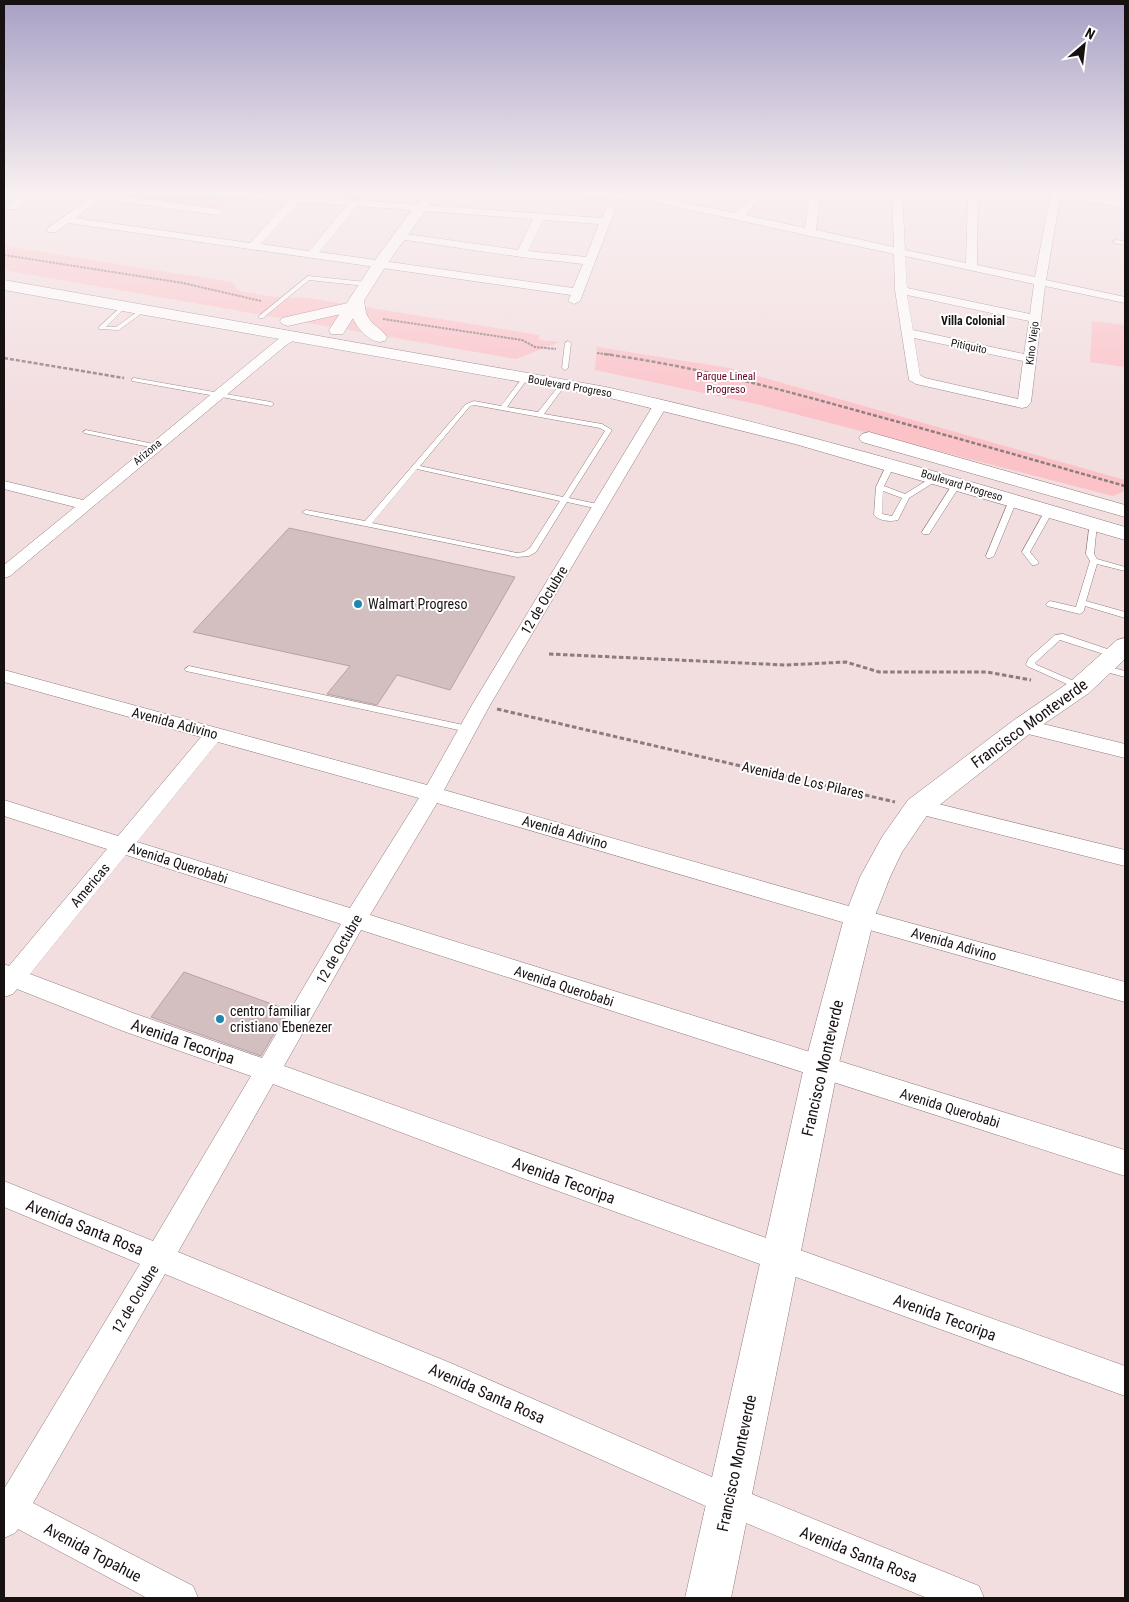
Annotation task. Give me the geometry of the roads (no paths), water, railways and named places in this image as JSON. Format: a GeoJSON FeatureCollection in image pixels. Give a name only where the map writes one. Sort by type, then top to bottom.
{"type":"FeatureCollection","features":[{"type":"Feature","properties":{"kind":"main road"},"geometry":{"type":"LineString","coordinates":[[350,346],[337,330],[377,267]]}},
{"type":"Feature","properties":{"kind":"main road","name":"Boulevard Progreso"},"geometry":{"type":"LineString","coordinates":[[4,273],[263,309],[291,329],[350,346],[525,378],[598,373]]}},
{"type":"Feature","properties":{"kind":"main road","name":"Boulevard Progreso"},"geometry":{"type":"LineString","coordinates":[[4,285],[143,310],[291,329],[337,330],[564,376],[661,404],[744,423],[890,464],[1125,534]]}},
{"type":"Feature","properties":{"kind":"main road"},"geometry":{"type":"LineString","coordinates":[[291,329],[352,306]]}},
{"type":"Feature","properties":{"kind":"main road"},"geometry":{"type":"LineString","coordinates":[[352,306],[370,330],[379,337]]}},
{"type":"Feature","properties":{"kind":"main road","name":"Boulevard Progreso"},"geometry":{"type":"LineString","coordinates":[[849,433],[1125,510]]}},
{"type":"Feature","properties":{"kind":"main road"},"geometry":{"type":"LineString","coordinates":[[1094,502],[1125,498]]}},
{"type":"Feature","properties":{"kind":"main road","name":"Francisco Monteverde"},"geometry":{"type":"LineString","coordinates":[[708,1598],[820,1067],[859,918],[875,877],[892,845],[918,807],[1023,726],[1110,666]]}},
{"type":"Feature","properties":{"kind":"street"},"geometry":{"type":"LineString","coordinates":[[402,267],[575,296],[586,267]]}},
{"type":"Feature","properties":{"kind":"street"},"geometry":{"type":"LineString","coordinates":[[900,267],[901,290],[908,333]]}},
{"type":"Feature","properties":{"kind":"street"},"geometry":{"type":"LineString","coordinates":[[974,267],[1125,300]]}},
{"type":"Feature","properties":{"kind":"street","name":"Kino Viejo"},"geometry":{"type":"LineString","coordinates":[[908,333],[916,380],[1022,404],[1024,402],[1031,359],[1043,267]]}},
{"type":"Feature","properties":{"kind":"street"},"geometry":{"type":"LineString","coordinates":[[901,290],[1035,319]]}},
{"type":"Feature","properties":{"kind":"street","name":"Arizona"},"geometry":{"type":"LineString","coordinates":[[4,573],[154,446],[281,343],[291,329]]}},
{"type":"Feature","properties":{"kind":"street","name":"Pitiquito"},"geometry":{"type":"LineString","coordinates":[[908,333],[1031,359]]}},
{"type":"Feature","properties":{"kind":"street","name":"12 de Octubre"},"geometry":{"type":"LineString","coordinates":[[6,1512],[159,1258],[356,920],[432,794],[481,705],[661,404]]}},
{"type":"Feature","properties":{"kind":"street"},"geometry":{"type":"LineString","coordinates":[[4,485],[86,505]]}},
{"type":"Feature","properties":{"kind":"street","name":"Avenida Adivino"},"geometry":{"type":"LineString","coordinates":[[4,676],[432,794],[859,918],[1125,992]]}},
{"type":"Feature","properties":{"kind":"street"},"geometry":{"type":"LineString","coordinates":[[1023,726],[1125,750]]}},
{"type":"Feature","properties":{"kind":"street","name":"Americas"},"geometry":{"type":"LineString","coordinates":[[7,980],[214,734]]}},
{"type":"Feature","properties":{"kind":"street"},"geometry":{"type":"LineString","coordinates":[[918,807],[1125,858]]}},
{"type":"Feature","properties":{"kind":"street","name":"Avenida Querobabi"},"geometry":{"type":"LineString","coordinates":[[4,808],[1125,1163]]}},
{"type":"Feature","properties":{"kind":"street","name":"Avenida Tecoripa"},"geometry":{"type":"LineString","coordinates":[[7,980],[268,1071],[780,1258],[1125,1381]]}},
{"type":"Feature","properties":{"kind":"street","name":"Avenida Santa Rosa"},"geometry":{"type":"LineString","coordinates":[[4,1194],[443,1374],[728,1500],[967,1598]]}},
{"type":"Feature","properties":{"kind":"street","name":"Avenida Topahue"},"geometry":{"type":"LineString","coordinates":[[6,1512],[181,1598]]}},
{"type":"Feature","properties":{"kind":"lane"},"geometry":{"type":"LineString","coordinates":[[263,309],[278,302],[308,278],[366,284]]}},
{"type":"Feature","properties":{"kind":"lane"},"geometry":{"type":"LineString","coordinates":[[124,306],[101,328],[117,329],[143,310]]}},
{"type":"Feature","properties":{"kind":"lane"},"geometry":{"type":"LineString","coordinates":[[540,414],[564,376],[567,346]]}},
{"type":"Feature","properties":{"kind":"lane"},"geometry":{"type":"LineString","coordinates":[[503,407],[525,378]]}},
{"type":"Feature","properties":{"kind":"lane"},"geometry":{"type":"LineString","coordinates":[[134,380],[271,404]]}},
{"type":"Feature","properties":{"kind":"lane"},"geometry":{"type":"LineString","coordinates":[[306,512],[488,550],[526,554],[533,550],[609,430],[602,426],[482,403],[471,404],[367,524]]}},
{"type":"Feature","properties":{"kind":"lane"},"geometry":{"type":"LineString","coordinates":[[86,432],[154,446]]}},
{"type":"Feature","properties":{"kind":"lane"},"geometry":{"type":"LineString","coordinates":[[890,464],[880,487],[878,515],[880,517],[895,518],[906,497],[937,478]]}},
{"type":"Feature","properties":{"kind":"lane"},"geometry":{"type":"LineString","coordinates":[[416,467],[599,507]]}},
{"type":"Feature","properties":{"kind":"lane"},"geometry":{"type":"LineString","coordinates":[[926,532],[957,484]]}},
{"type":"Feature","properties":{"kind":"lane"},"geometry":{"type":"LineString","coordinates":[[880,487],[906,497]]}},
{"type":"Feature","properties":{"kind":"lane"},"geometry":{"type":"LineString","coordinates":[[990,556],[1013,500]]}},
{"type":"Feature","properties":{"kind":"lane"},"geometry":{"type":"LineString","coordinates":[[1035,563],[1026,552],[1049,511]]}},
{"type":"Feature","properties":{"kind":"lane"},"geometry":{"type":"LineString","coordinates":[[1092,524],[1090,554],[1094,561],[1125,569]]}},
{"type":"Feature","properties":{"kind":"lane"},"geometry":{"type":"LineString","coordinates":[[1050,604],[1080,610],[1094,561]]}},
{"type":"Feature","properties":{"kind":"lane"},"geometry":{"type":"LineString","coordinates":[[1081,602],[1125,615]]}},
{"type":"Feature","properties":{"kind":"lane"},"geometry":{"type":"LineString","coordinates":[[1058,637],[1068,638],[1110,666],[1034,667],[1030,664],[1058,637]]}},
{"type":"Feature","properties":{"kind":"lane"},"geometry":{"type":"LineString","coordinates":[[189,669],[468,729]]}},
{"type":"Feature","properties":{"kind":"place","name":"Walmart Progreso"},"geometry":{"type":"Point","coordinates":[358,604]}},
{"type":"Feature","properties":{"kind":"place","name":"centro familiar cristiano Ebenezer"},"geometry":{"type":"Point","coordinates":[220,1019]}},
{"type":"Feature","properties":{"kind":"district","name":"Villa Colonial"},"geometry":{"type":"Point","coordinates":[973,321]}},
{"type":"Feature","properties":{"kind":"park label","name":"Parque Lineal Progreso"},"geometry":{"type":"Point","coordinates":[726,382]}}]}
